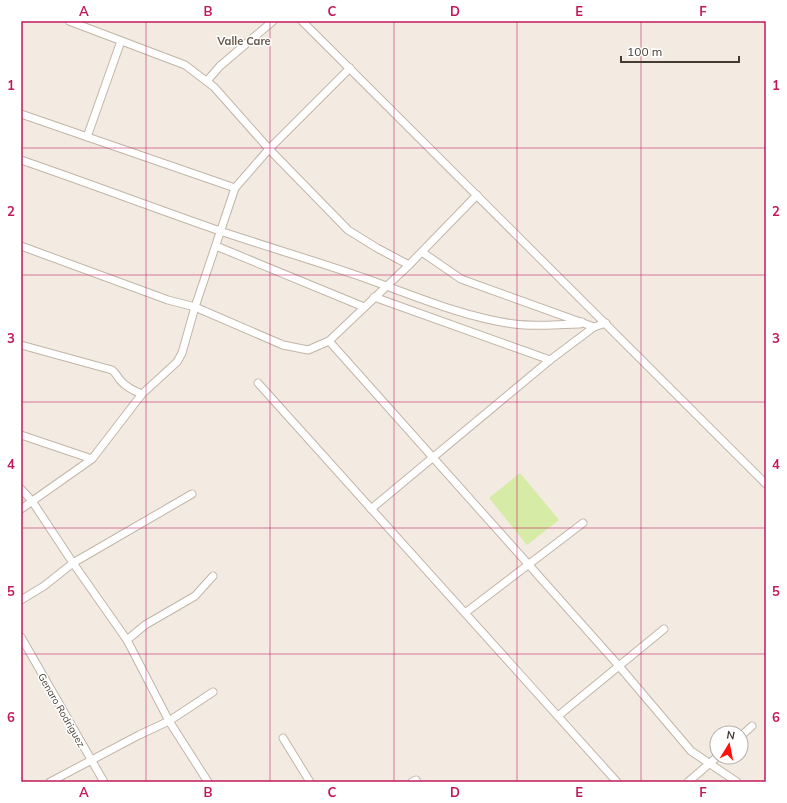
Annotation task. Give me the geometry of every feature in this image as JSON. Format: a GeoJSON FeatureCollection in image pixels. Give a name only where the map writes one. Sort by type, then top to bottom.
{"type":"FeatureCollection","features":[{"type":"Feature","properties":{"kind":"street"},"geometry":{"type":"LineString","coordinates":[[69,21],[185,65],[214,87],[270,149],[348,230],[377,248],[409,264]]}},
{"type":"Feature","properties":{"kind":"street"},"geometry":{"type":"LineString","coordinates":[[207,81],[220,66],[273,21]]}},
{"type":"Feature","properties":{"kind":"street"},"geometry":{"type":"LineString","coordinates":[[302,21],[766,484]]}},
{"type":"Feature","properties":{"kind":"street"},"geometry":{"type":"LineString","coordinates":[[87,137],[121,41]]}},
{"type":"Feature","properties":{"kind":"street"},"geometry":{"type":"LineString","coordinates":[[21,509],[92,459],[142,394],[177,362],[182,353],[195,307],[235,188],[270,149],[350,68]]}},
{"type":"Feature","properties":{"kind":"street"},"geometry":{"type":"LineString","coordinates":[[21,114],[235,188]]}},
{"type":"Feature","properties":{"kind":"street"},"geometry":{"type":"LineString","coordinates":[[21,160],[84,181],[220,231],[387,285],[448,308],[484,318],[532,326],[580,324],[582,322]]}},
{"type":"Feature","properties":{"kind":"street"},"geometry":{"type":"LineString","coordinates":[[21,246],[168,300],[195,307],[283,345],[308,350],[329,341],[422,252],[477,196]]}},
{"type":"Feature","properties":{"kind":"street"},"geometry":{"type":"LineString","coordinates":[[216,246],[364,307]]}},
{"type":"Feature","properties":{"kind":"street"},"geometry":{"type":"LineString","coordinates":[[422,252],[461,279],[594,327]]}},
{"type":"Feature","properties":{"kind":"street"},"geometry":{"type":"LineString","coordinates":[[374,297],[550,360]]}},
{"type":"Feature","properties":{"kind":"street"},"geometry":{"type":"LineString","coordinates":[[371,509],[550,360],[594,327],[606,323]]}},
{"type":"Feature","properties":{"kind":"street"},"geometry":{"type":"LineString","coordinates":[[329,341],[619,666],[691,751],[709,762]]}},
{"type":"Feature","properties":{"kind":"street"},"geometry":{"type":"LineString","coordinates":[[21,344],[112,370],[130,388],[142,394]]}},
{"type":"Feature","properties":{"kind":"street"},"geometry":{"type":"LineString","coordinates":[[258,383],[618,782]]}},
{"type":"Feature","properties":{"kind":"street"},"geometry":{"type":"LineString","coordinates":[[21,435],[92,459]]}},
{"type":"Feature","properties":{"kind":"street"},"geometry":{"type":"LineString","coordinates":[[21,489],[32,501],[127,640],[169,721],[208,782]]}},
{"type":"Feature","properties":{"kind":"street"},"geometry":{"type":"LineString","coordinates":[[21,600],[44,586],[73,563],[192,494]]}},
{"type":"Feature","properties":{"kind":"street"},"geometry":{"type":"LineString","coordinates":[[465,612],[582,523]]}},
{"type":"Feature","properties":{"kind":"street"},"geometry":{"type":"LineString","coordinates":[[127,640],[145,625],[195,596],[213,576]]}},
{"type":"Feature","properties":{"kind":"street"},"geometry":{"type":"LineString","coordinates":[[558,716],[664,629]]}},
{"type":"Feature","properties":{"kind":"street","name":"Genaro Rodriguez"},"geometry":{"type":"LineString","coordinates":[[21,637],[104,782]]}},
{"type":"Feature","properties":{"kind":"street"},"geometry":{"type":"LineString","coordinates":[[50,782],[139,735],[169,721],[213,692]]}},
{"type":"Feature","properties":{"kind":"street"},"geometry":{"type":"LineString","coordinates":[[749,729],[752,726]]}},
{"type":"Feature","properties":{"kind":"street"},"geometry":{"type":"LineString","coordinates":[[283,738],[310,782]]}},
{"type":"Feature","properties":{"kind":"street"},"geometry":{"type":"LineString","coordinates":[[688,782],[709,764]]}},
{"type":"Feature","properties":{"kind":"street"},"geometry":{"type":"LineString","coordinates":[[713,765],[737,782]]}},
{"type":"Feature","properties":{"kind":"street"},"geometry":{"type":"LineString","coordinates":[[412,782],[416,780],[417,782]]}},
{"type":"Feature","properties":{"kind":"green space"},"geometry":{"type":"Polygon","coordinates":[[[520,473],[559,520],[527,545],[489,498],[520,473]]]}},
{"type":"Feature","properties":{"kind":"district","name":"Valle Care"},"geometry":{"type":"Point","coordinates":[244,41]}}]}
